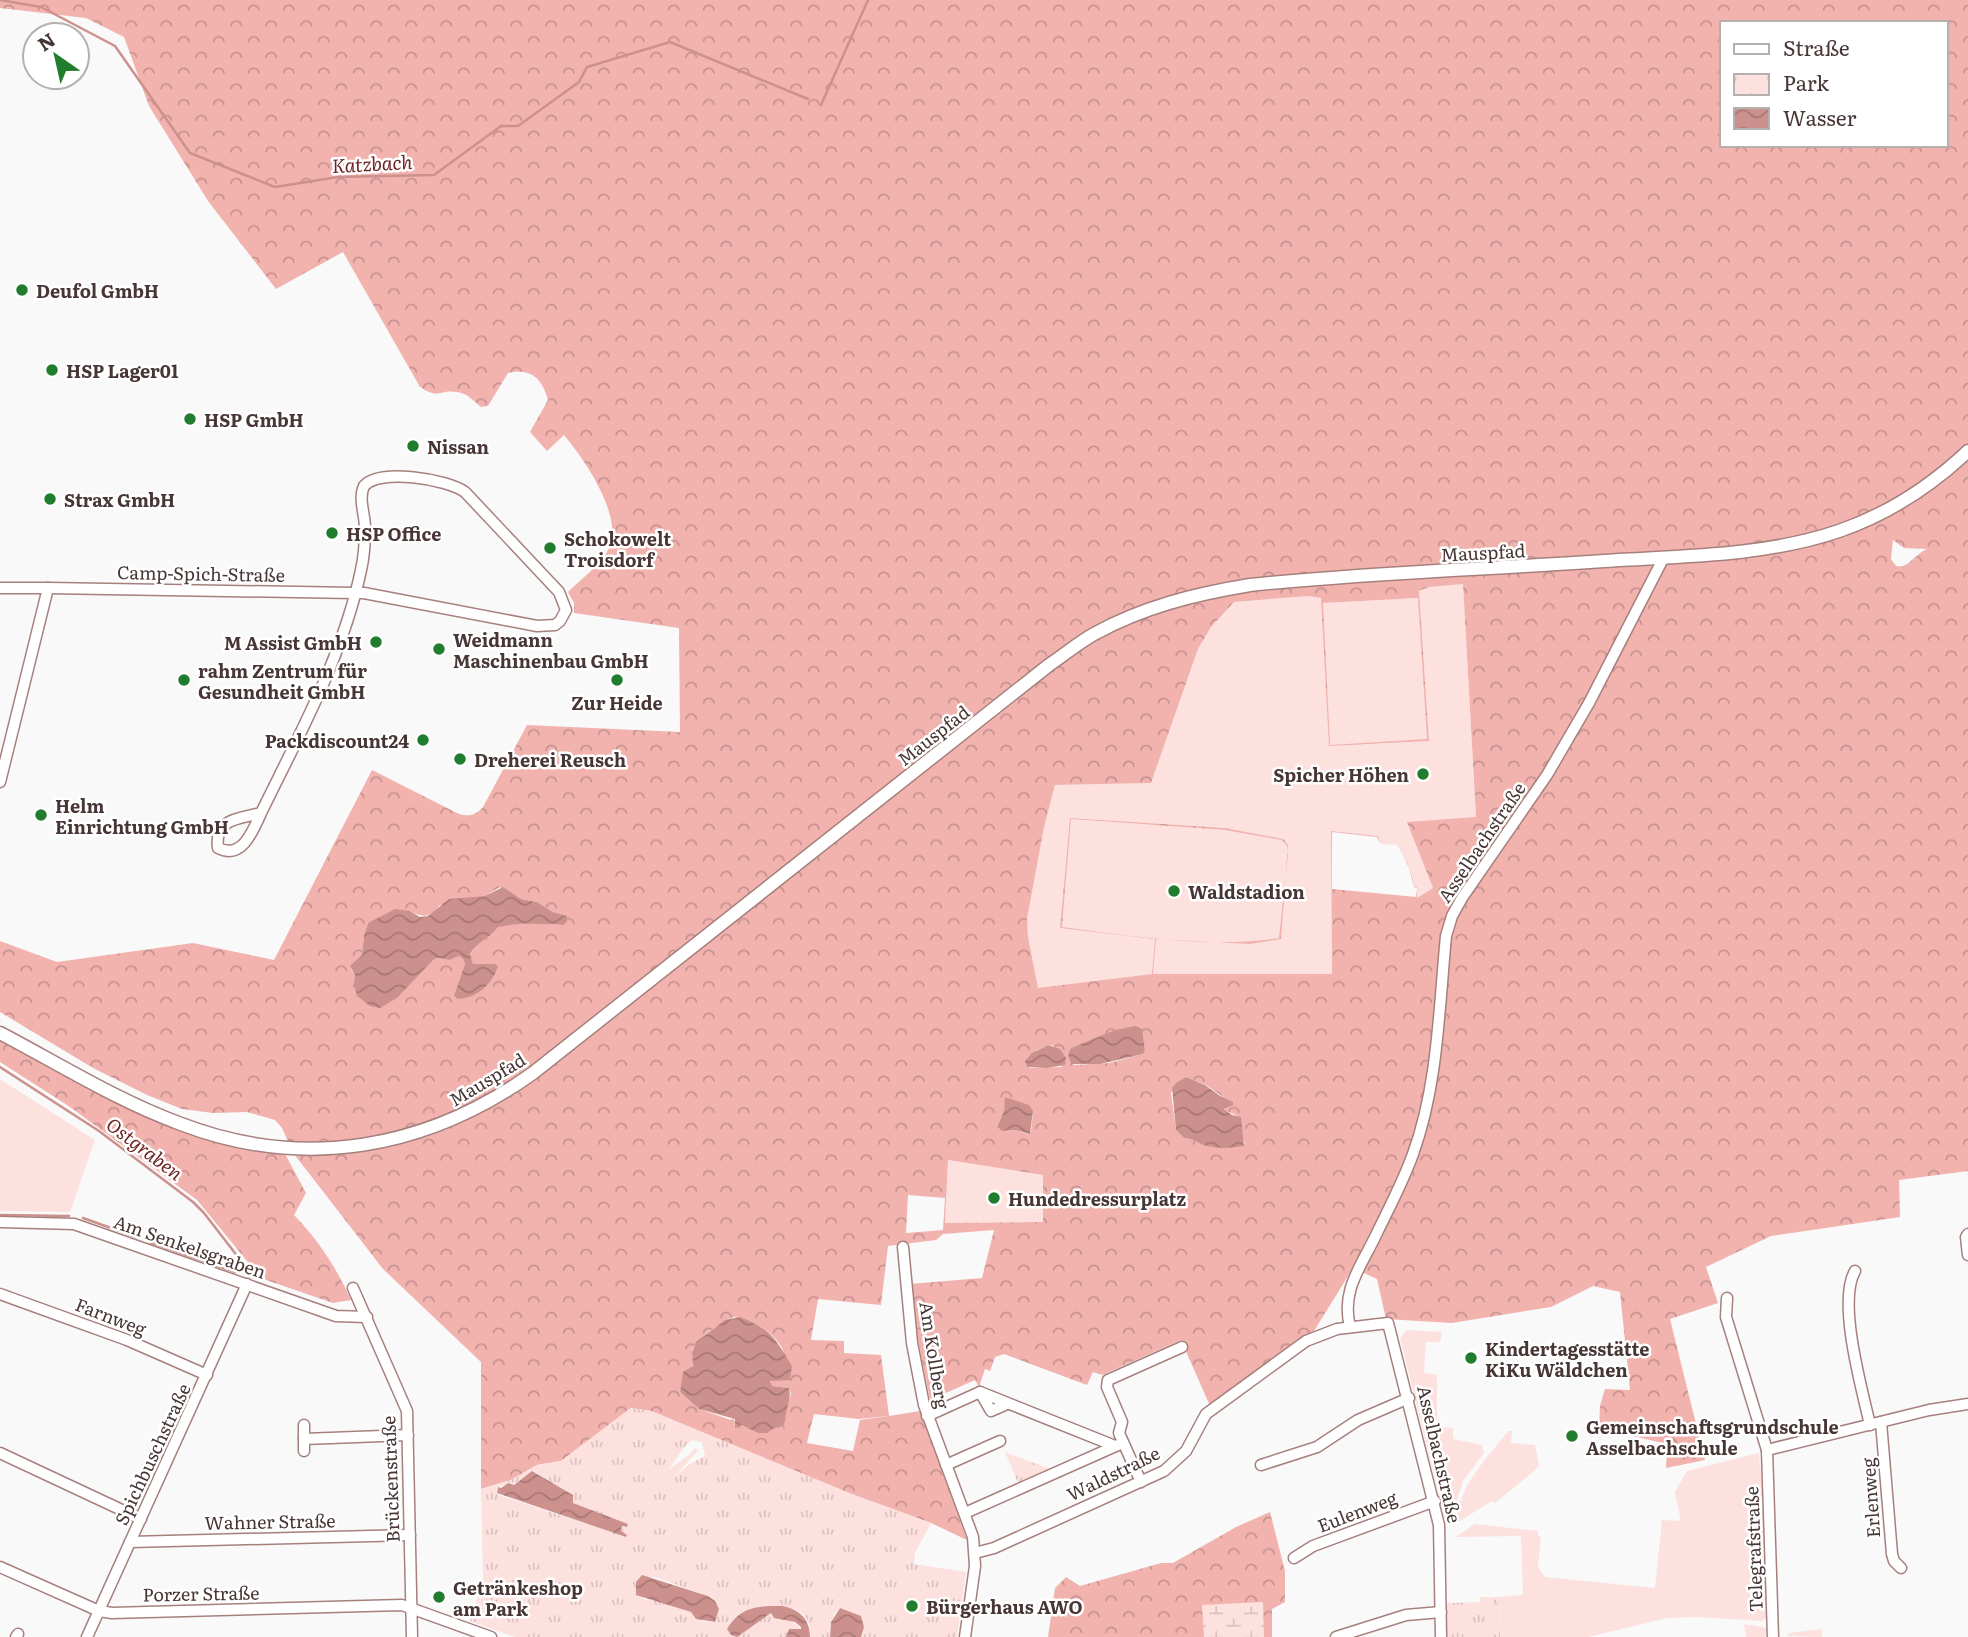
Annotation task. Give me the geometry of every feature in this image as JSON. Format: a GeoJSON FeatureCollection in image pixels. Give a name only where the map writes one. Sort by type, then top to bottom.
{"type":"FeatureCollection","features":[{"type":"Feature","properties":{"kind":"street","name":"Mauspfad"},"geometry":{"type":"LineString","coordinates":[[0,1034],[148,1110],[180,1124],[238,1141],[286,1148],[334,1148],[393,1140],[446,1122],[499,1096],[567,1047],[1049,665],[1093,635],[1138,614],[1195,595],[1250,585],[1664,558],[1782,546],[1837,532],[1882,513],[1938,478],[1968,452]]}},
{"type":"Feature","properties":{"kind":"street","name":"Camp-Spich-Straße"},"geometry":{"type":"LineString","coordinates":[[0,588],[354,593],[537,626],[555,625],[566,610],[559,592],[470,497],[449,484],[428,479],[375,478],[364,486],[361,499],[365,544],[354,593],[334,656],[305,724],[261,813]]}},
{"type":"Feature","properties":{"kind":"street","name":"Asselbachstraße"},"geometry":{"type":"LineString","coordinates":[[1350,1327],[1346,1306],[1352,1279],[1374,1240],[1420,1132],[1432,1070],[1446,936],[1452,916],[1547,775],[1596,691],[1664,558]]}},
{"type":"Feature","properties":{"kind":"street"},"geometry":{"type":"LineString","coordinates":[[0,782],[48,589]]}},
{"type":"Feature","properties":{"kind":"street","name":"Am Senkelsgraben"},"geometry":{"type":"LineString","coordinates":[[0,1222],[74,1224],[336,1316],[367,1317]]}},
{"type":"Feature","properties":{"kind":"street"},"geometry":{"type":"LineString","coordinates":[[1968,1234],[1968,1255]]}},
{"type":"Feature","properties":{"kind":"street","name":"Am Kollberg"},"geometry":{"type":"LineString","coordinates":[[904,1247],[912,1343],[927,1416],[965,1513],[975,1553]]}},
{"type":"Feature","properties":{"kind":"street","name":"Erlenweg"},"geometry":{"type":"LineString","coordinates":[[1855,1271],[1849,1292],[1851,1327],[1875,1423],[1892,1554],[1894,1561],[1901,1568]]}},
{"type":"Feature","properties":{"kind":"street","name":"Spichbuschstraße"},"geometry":{"type":"LineString","coordinates":[[87,1637],[247,1284]]}},
{"type":"Feature","properties":{"kind":"street","name":"Brückenstraße"},"geometry":{"type":"LineString","coordinates":[[353,1288],[404,1402],[408,1435],[412,1637]]}},
{"type":"Feature","properties":{"kind":"street","name":"Farnweg"},"geometry":{"type":"LineString","coordinates":[[0,1294],[127,1340],[207,1375]]}},
{"type":"Feature","properties":{"kind":"street","name":"Telegrafstraße"},"geometry":{"type":"LineString","coordinates":[[1727,1298],[1726,1317],[1767,1450],[1773,1637]]}},
{"type":"Feature","properties":{"kind":"street","name":"Asselbachstraße"},"geometry":{"type":"LineString","coordinates":[[1388,1323],[1409,1398],[1441,1535],[1441,1637]]}},
{"type":"Feature","properties":{"kind":"street","name":"Waldstraße"},"geometry":{"type":"LineString","coordinates":[[975,1553],[994,1548],[1141,1482],[1178,1461],[1192,1443],[1206,1414],[1306,1341],[1326,1332],[1388,1323]]}},
{"type":"Feature","properties":{"kind":"street"},"geometry":{"type":"LineString","coordinates":[[1141,1482],[1119,1444],[1122,1422],[1107,1387],[1108,1380],[1182,1347]]}},
{"type":"Feature","properties":{"kind":"street"},"geometry":{"type":"LineString","coordinates":[[927,1416],[980,1392],[991,1411],[1007,1404],[1119,1444]]}},
{"type":"Feature","properties":{"kind":"street"},"geometry":{"type":"LineString","coordinates":[[1261,1465],[1317,1447],[1358,1420],[1409,1398]]}},
{"type":"Feature","properties":{"kind":"street"},"geometry":{"type":"LineString","coordinates":[[1767,1450],[1928,1410],[1968,1404]]}},
{"type":"Feature","properties":{"kind":"street"},"geometry":{"type":"LineString","coordinates":[[304,1425],[304,1451]]}},
{"type":"Feature","properties":{"kind":"street"},"geometry":{"type":"LineString","coordinates":[[304,1439],[408,1435]]}},
{"type":"Feature","properties":{"kind":"street"},"geometry":{"type":"LineString","coordinates":[[946,1465],[1000,1440]]}},
{"type":"Feature","properties":{"kind":"street"},"geometry":{"type":"LineString","coordinates":[[965,1513],[1119,1444]]}},
{"type":"Feature","properties":{"kind":"street"},"geometry":{"type":"LineString","coordinates":[[0,1453],[141,1519]]}},
{"type":"Feature","properties":{"kind":"street","name":"Eulenweg"},"geometry":{"type":"LineString","coordinates":[[1294,1558],[1312,1546],[1435,1502]]}},
{"type":"Feature","properties":{"kind":"street","name":"Wahner Straße"},"geometry":{"type":"LineString","coordinates":[[131,1542],[410,1535]]}},
{"type":"Feature","properties":{"kind":"street"},"geometry":{"type":"LineString","coordinates":[[965,1637],[975,1553]]}},
{"type":"Feature","properties":{"kind":"street","name":"Porzer Straße"},"geometry":{"type":"LineString","coordinates":[[0,1567],[99,1611],[112,1613],[402,1605],[491,1637]]}},
{"type":"Feature","properties":{"kind":"street"},"geometry":{"type":"LineString","coordinates":[[1336,1637],[1418,1612],[1441,1612]]}},
{"type":"Feature","properties":{"kind":"green space"},"geometry":{"type":"Polygon","coordinates":[[[0,0],[1968,0],[1968,1171],[1899,1180],[1900,1217],[1771,1236],[1706,1267],[1718,1303],[1670,1319],[1705,1460],[1666,1468],[1667,1444],[1599,1430],[1600,1406],[1605,1389],[1630,1390],[1620,1292],[1593,1286],[1551,1307],[1452,1323],[1386,1319],[1377,1279],[1353,1268],[1314,1331],[1210,1406],[1181,1340],[1102,1375],[1093,1372],[1087,1385],[1004,1354],[995,1357],[990,1371],[985,1369],[979,1387],[975,1380],[930,1400],[912,1310],[910,1284],[982,1278],[994,1230],[943,1234],[936,1240],[888,1246],[881,1305],[818,1299],[811,1340],[844,1341],[844,1353],[881,1355],[889,1416],[920,1411],[967,1540],[931,1523],[849,1493],[651,1411],[631,1408],[561,1461],[537,1465],[511,1480],[481,1489],[481,1362],[383,1269],[294,1154],[282,1128],[275,1120],[247,1112],[213,1113],[182,1109],[93,1068],[0,1012],[0,941],[57,962],[193,943],[274,960],[372,770],[459,814],[470,815],[483,807],[527,725],[680,732],[679,628],[574,613],[574,603],[568,592],[596,566],[609,548],[611,520],[600,488],[564,435],[547,451],[530,432],[548,400],[539,381],[524,372],[508,373],[488,406],[481,407],[461,393],[451,391],[436,394],[420,387],[343,252],[276,289],[208,201],[149,106],[124,37],[86,18],[0,8],[0,0]],[[1893,540],[1891,559],[1896,566],[1908,564],[1927,549],[1904,548],[1893,540]],[[1463,584],[1429,587],[1419,591],[1429,741],[1329,746],[1321,598],[1309,596],[1234,602],[1211,627],[1198,649],[1151,783],[1055,785],[1044,827],[1027,919],[1038,988],[1152,974],[1155,939],[1060,928],[1070,818],[1225,828],[1283,839],[1288,845],[1288,851],[1282,840],[1225,830],[1071,819],[1062,927],[1165,939],[1156,939],[1153,974],[1332,974],[1331,831],[1378,836],[1381,844],[1377,837],[1332,832],[1332,889],[1416,897],[1417,888],[1417,898],[1433,888],[1407,822],[1476,817],[1463,584]],[[1418,598],[1323,603],[1330,745],[1427,739],[1418,598]],[[500,887],[485,896],[440,905],[426,916],[410,911],[368,923],[362,955],[351,969],[355,975],[355,990],[437,958],[450,960],[459,956],[465,964],[454,995],[497,970],[495,964],[473,964],[469,957],[497,926],[526,923],[563,925],[566,916],[537,902],[521,899],[500,887]],[[1124,1028],[1071,1048],[1068,1054],[1074,1065],[1109,1063],[1143,1054],[1145,1051],[1143,1040],[1124,1028]],[[1048,1045],[1035,1051],[1029,1068],[1062,1067],[1054,1046],[1048,1045]],[[1186,1077],[1177,1082],[1171,1093],[1176,1130],[1184,1138],[1210,1146],[1245,1144],[1241,1136],[1241,1118],[1225,1110],[1226,1099],[1206,1085],[1186,1077]],[[1006,1097],[1004,1111],[997,1127],[1002,1131],[1015,1130],[1028,1134],[1031,1132],[1033,1111],[1006,1097]],[[948,1160],[945,1223],[1043,1222],[1043,1175],[948,1160]],[[908,1195],[906,1233],[943,1230],[945,1198],[908,1195]],[[734,1317],[717,1326],[694,1347],[692,1367],[680,1392],[699,1409],[731,1420],[733,1418],[734,1425],[784,1414],[791,1394],[789,1388],[772,1386],[770,1381],[790,1363],[778,1342],[761,1327],[734,1317]],[[814,1414],[807,1443],[853,1451],[860,1420],[888,1416],[859,1419],[814,1414]]]}},
{"type":"Feature","properties":{"kind":"green space"},"geometry":{"type":"Polygon","coordinates":[[[1463,583],[1476,818],[1433,888],[1417,898],[1417,887],[1414,887],[1408,864],[1397,845],[1381,844],[1378,836],[1331,831],[1332,974],[1152,974],[1038,989],[1027,919],[1044,827],[1055,785],[1151,783],[1198,649],[1211,627],[1234,602],[1309,596],[1321,598],[1322,603],[1419,598],[1419,591],[1429,587],[1463,583]],[[1421,622],[1427,739],[1357,745],[1429,741],[1421,622]],[[1070,818],[1060,928],[1096,932],[1062,927],[1071,819],[1255,834],[1225,828],[1070,818]]]}},
{"type":"Feature","properties":{"kind":"green space"},"geometry":{"type":"Polygon","coordinates":[[[1286,877],[1281,939],[1250,944],[1212,942],[1279,938],[1286,877]]]}},
{"type":"Feature","properties":{"kind":"green space"},"geometry":{"type":"Polygon","coordinates":[[[0,1039],[174,1128],[231,1145],[284,1152],[306,1193],[294,1215],[326,1255],[351,1300],[333,1303],[266,1280],[197,1200],[70,1107],[0,1062],[0,1039]]]}},
{"type":"Feature","properties":{"kind":"green space"},"geometry":{"type":"Polygon","coordinates":[[[0,1079],[95,1140],[70,1212],[0,1211],[0,1079]]]}},
{"type":"Feature","properties":{"kind":"green space","name":"Hundedressurplatz"},"geometry":{"type":"Polygon","coordinates":[[[948,1160],[1043,1175],[1043,1222],[945,1223],[948,1160]]]}},
{"type":"Feature","properties":{"kind":"green space"},"geometry":{"type":"Polygon","coordinates":[[[1407,1330],[1442,1332],[1440,1342],[1426,1342],[1424,1373],[1437,1375],[1437,1427],[1453,1428],[1453,1439],[1482,1445],[1484,1453],[1463,1481],[1449,1524],[1446,1523],[1400,1338],[1407,1330]]]}},
{"type":"Feature","properties":{"kind":"green space"},"geometry":{"type":"Polygon","coordinates":[[[631,1408],[651,1411],[849,1493],[931,1523],[915,1553],[914,1564],[966,1572],[957,1637],[861,1637],[864,1627],[861,1616],[840,1608],[832,1618],[830,1637],[810,1637],[807,1619],[803,1614],[783,1607],[760,1607],[744,1611],[735,1617],[729,1627],[742,1634],[771,1613],[773,1617],[792,1622],[801,1629],[789,1629],[786,1637],[515,1637],[470,1621],[483,1580],[481,1489],[511,1480],[537,1465],[561,1461],[631,1408]],[[692,1440],[668,1470],[695,1448],[698,1450],[672,1479],[688,1465],[705,1456],[702,1442],[692,1440]],[[533,1471],[513,1485],[508,1483],[498,1487],[496,1491],[499,1495],[626,1537],[620,1531],[622,1526],[627,1527],[628,1524],[572,1503],[573,1495],[533,1471]],[[648,1577],[641,1596],[691,1612],[707,1622],[715,1622],[719,1609],[715,1601],[708,1596],[655,1577],[648,1577]]]}},
{"type":"Feature","properties":{"kind":"green space"},"geometry":{"type":"Polygon","coordinates":[[[1508,1431],[1512,1431],[1511,1443],[1535,1445],[1539,1465],[1495,1503],[1492,1501],[1455,1524],[1462,1496],[1468,1485],[1508,1431]]]}},
{"type":"Feature","properties":{"kind":"green space"},"geometry":{"type":"Polygon","coordinates":[[[1005,1452],[1053,1470],[1019,1485],[1005,1452]]]}},
{"type":"Feature","properties":{"kind":"green space"},"geometry":{"type":"Polygon","coordinates":[[[1759,1453],[1763,1497],[1756,1498],[1756,1509],[1763,1510],[1767,1617],[1762,1621],[1667,1618],[1588,1637],[1500,1637],[1499,1597],[1523,1595],[1521,1536],[1455,1537],[1475,1524],[1538,1531],[1538,1536],[1541,1536],[1538,1567],[1545,1577],[1655,1588],[1662,1520],[1681,1521],[1675,1492],[1687,1471],[1759,1453]]]}},
{"type":"Feature","properties":{"kind":"green space"},"geometry":{"type":"Polygon","coordinates":[[[1270,1512],[1285,1571],[1285,1602],[1272,1609],[1272,1637],[1048,1637],[1055,1588],[1066,1577],[1080,1586],[1161,1563],[1173,1563],[1236,1527],[1270,1512]]]}},
{"type":"Feature","properties":{"kind":"green space"},"geometry":{"type":"Polygon","coordinates":[[[1480,1597],[1499,1597],[1500,1637],[1447,1637],[1447,1603],[1480,1602],[1480,1597]]]}},
{"type":"Feature","properties":{"kind":"green space"},"geometry":{"type":"Polygon","coordinates":[[[1263,1602],[1264,1637],[1204,1637],[1202,1605],[1263,1602]]]}},
{"type":"Feature","properties":{"kind":"green space"},"geometry":{"type":"Polygon","coordinates":[[[1744,1624],[1767,1628],[1765,1637],[1746,1637],[1744,1624]]]}},
{"type":"Feature","properties":{"kind":"green space"},"geometry":{"type":"Polygon","coordinates":[[[1822,1629],[1822,1637],[1787,1636],[1789,1633],[1822,1629]]]}},
{"type":"Feature","properties":{"kind":"water"},"geometry":{"type":"Polygon","coordinates":[[[503,887],[521,899],[537,902],[553,912],[567,916],[567,922],[563,925],[522,924],[498,927],[470,954],[473,964],[498,966],[488,984],[471,996],[457,999],[454,995],[465,964],[459,956],[450,960],[433,960],[397,998],[380,1008],[370,1006],[357,996],[355,975],[350,966],[362,955],[368,923],[395,909],[410,911],[420,917],[428,916],[449,899],[485,896],[503,887]]]}},
{"type":"Feature","properties":{"kind":"water"},"geometry":{"type":"Polygon","coordinates":[[[1135,1026],[1142,1029],[1145,1051],[1143,1054],[1100,1064],[1071,1064],[1068,1054],[1071,1048],[1115,1030],[1135,1026]]]}},
{"type":"Feature","properties":{"kind":"water"},"geometry":{"type":"Polygon","coordinates":[[[1048,1045],[1060,1049],[1066,1058],[1065,1065],[1027,1067],[1025,1061],[1032,1053],[1048,1045]]]}},
{"type":"Feature","properties":{"kind":"water"},"geometry":{"type":"Polygon","coordinates":[[[1186,1077],[1233,1102],[1233,1105],[1224,1109],[1241,1117],[1244,1146],[1207,1146],[1184,1138],[1176,1130],[1172,1088],[1186,1077]]]}},
{"type":"Feature","properties":{"kind":"water"},"geometry":{"type":"Polygon","coordinates":[[[1005,1097],[1029,1105],[1033,1111],[1030,1134],[1015,1130],[1002,1131],[997,1127],[1004,1111],[1005,1097]]]}},
{"type":"Feature","properties":{"kind":"water"},"geometry":{"type":"Polygon","coordinates":[[[740,1317],[766,1330],[792,1366],[790,1380],[770,1381],[772,1386],[789,1388],[790,1396],[785,1422],[781,1427],[767,1433],[758,1433],[742,1425],[735,1428],[735,1419],[699,1409],[680,1392],[683,1372],[693,1366],[692,1352],[696,1342],[725,1320],[740,1317]]]}},
{"type":"Feature","properties":{"kind":"water"},"geometry":{"type":"Polygon","coordinates":[[[532,1471],[573,1495],[573,1503],[628,1524],[627,1527],[622,1526],[621,1531],[626,1537],[497,1493],[498,1487],[508,1483],[514,1485],[532,1471]]]}},
{"type":"Feature","properties":{"kind":"water"},"geometry":{"type":"Polygon","coordinates":[[[642,1575],[708,1596],[715,1601],[719,1609],[715,1622],[696,1619],[691,1612],[636,1595],[636,1582],[642,1575]]]}},
{"type":"Feature","properties":{"kind":"water"},"geometry":{"type":"Polygon","coordinates":[[[783,1606],[803,1616],[810,1637],[786,1637],[789,1629],[801,1627],[795,1622],[774,1618],[771,1613],[737,1637],[731,1635],[727,1629],[732,1621],[750,1609],[783,1606]]]}},
{"type":"Feature","properties":{"kind":"water"},"geometry":{"type":"Polygon","coordinates":[[[840,1608],[861,1616],[864,1627],[861,1637],[830,1637],[831,1622],[840,1608]]]}},
{"type":"Feature","properties":{"kind":"waterway","name":"Katzbach"},"geometry":{"type":"LineString","coordinates":[[0,0],[41,7],[115,46],[190,153],[275,187],[338,177],[434,175],[501,126],[518,126],[579,82],[587,67],[670,42],[808,99]]}},
{"type":"Feature","properties":{"kind":"waterway","name":"Katzbach"},"geometry":{"type":"LineString","coordinates":[[821,105],[868,0]]}},
{"type":"Feature","properties":{"kind":"waterway","name":"Ostgraben"},"geometry":{"type":"LineString","coordinates":[[0,1067],[99,1131],[193,1202],[252,1275]]}},
{"type":"Feature","properties":{"kind":"waterway"},"geometry":{"type":"LineString","coordinates":[[0,1215],[69,1216]]}},
{"type":"Feature","properties":{"kind":"waterway"},"geometry":{"type":"LineString","coordinates":[[83,1218],[136,1237]]}},
{"type":"Feature","properties":{"kind":"waterway"},"geometry":{"type":"LineString","coordinates":[[149,1242],[235,1272]]}},
{"type":"Feature","properties":{"kind":"place","name":"Deufol GmbH"},"geometry":{"type":"Point","coordinates":[22,290]}},
{"type":"Feature","properties":{"kind":"place","name":"HSP Lager01"},"geometry":{"type":"Point","coordinates":[52,370]}},
{"type":"Feature","properties":{"kind":"place","name":"HSP GmbH"},"geometry":{"type":"Point","coordinates":[190,419]}},
{"type":"Feature","properties":{"kind":"place","name":"Nissan"},"geometry":{"type":"Point","coordinates":[413,446]}},
{"type":"Feature","properties":{"kind":"place","name":"Strax GmbH"},"geometry":{"type":"Point","coordinates":[50,499]}},
{"type":"Feature","properties":{"kind":"place","name":"HSP Office"},"geometry":{"type":"Point","coordinates":[332,533]}},
{"type":"Feature","properties":{"kind":"place","name":"Schokowelt Troisdorf"},"geometry":{"type":"Point","coordinates":[550,548]}},
{"type":"Feature","properties":{"kind":"place","name":"M Assist GmbH"},"geometry":{"type":"Point","coordinates":[376,642]}},
{"type":"Feature","properties":{"kind":"place","name":"Weidmann Maschinenbau GmbH"},"geometry":{"type":"Point","coordinates":[439,649]}},
{"type":"Feature","properties":{"kind":"place","name":"rahm Zentrum für Gesundheit GmbH"},"geometry":{"type":"Point","coordinates":[184,680]}},
{"type":"Feature","properties":{"kind":"place","name":"Zur Heide"},"geometry":{"type":"Point","coordinates":[617,680]}},
{"type":"Feature","properties":{"kind":"place","name":"Packdiscount24"},"geometry":{"type":"Point","coordinates":[423,740]}},
{"type":"Feature","properties":{"kind":"place","name":"Dreherei Reusch"},"geometry":{"type":"Point","coordinates":[460,759]}},
{"type":"Feature","properties":{"kind":"place","name":"Spicher Höhen"},"geometry":{"type":"Point","coordinates":[1423,774]}},
{"type":"Feature","properties":{"kind":"place","name":"Helm Einrichtung GmbH"},"geometry":{"type":"Point","coordinates":[41,815]}},
{"type":"Feature","properties":{"kind":"place","name":"Waldstadion"},"geometry":{"type":"Point","coordinates":[1174,891]}},
{"type":"Feature","properties":{"kind":"place","name":"Hundedressurplatz"},"geometry":{"type":"Point","coordinates":[994,1198]}},
{"type":"Feature","properties":{"kind":"place","name":"Kindertagesstätte KiKu Wäldchen"},"geometry":{"type":"Point","coordinates":[1471,1358]}},
{"type":"Feature","properties":{"kind":"place","name":"Gemeinschaftsgrundschule Asselbachschule"},"geometry":{"type":"Point","coordinates":[1572,1436]}},
{"type":"Feature","properties":{"kind":"place","name":"Getränkeshop am Park"},"geometry":{"type":"Point","coordinates":[439,1597]}},
{"type":"Feature","properties":{"kind":"place","name":"Bürgerhaus AWO"},"geometry":{"type":"Point","coordinates":[912,1606]}}]}
